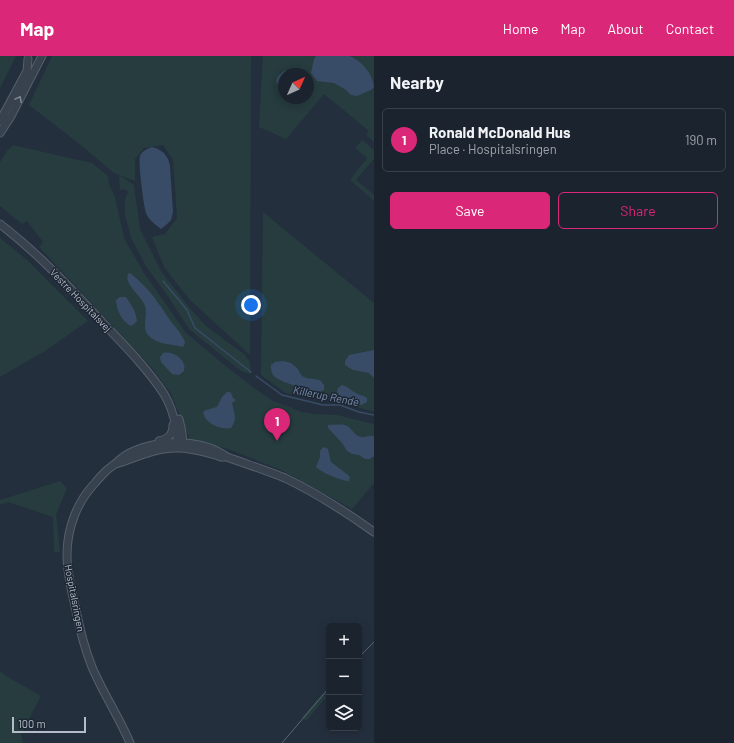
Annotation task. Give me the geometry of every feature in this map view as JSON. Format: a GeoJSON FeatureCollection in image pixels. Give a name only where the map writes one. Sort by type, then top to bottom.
{"type":"FeatureCollection","features":[{"type":"Feature","properties":{"kind":"street"},"geometry":{"type":"LineString","coordinates":[[0,133],[11,116],[42,56]]}},
{"type":"Feature","properties":{"kind":"street"},"geometry":{"type":"LineString","coordinates":[[0,111],[29,57]]}},
{"type":"Feature","properties":{"kind":"street"},"geometry":{"type":"LineString","coordinates":[[0,121],[27,71],[29,57]]}},
{"type":"Feature","properties":{"kind":"street","name":"Vestre Hospitalsvej"},"geometry":{"type":"LineString","coordinates":[[0,224],[34,252],[65,282],[156,382],[171,409],[180,444]]}},
{"type":"Feature","properties":{"kind":"street"},"geometry":{"type":"LineString","coordinates":[[146,447],[152,443],[169,438],[173,427],[169,411],[156,382]]}},
{"type":"Feature","properties":{"kind":"street","name":"Hospitalsringen"},"geometry":{"type":"LineString","coordinates":[[130,741],[109,703],[92,666],[78,623],[67,554],[73,518],[81,501],[87,491],[119,459],[146,447],[166,443],[207,447],[228,457],[284,478],[306,489],[351,516],[374,532]]}},
{"type":"Feature","properties":{"kind":"street","name":"Hospitalsringen"},"geometry":{"type":"LineString","coordinates":[[114,465],[153,451],[180,444]]}},
{"type":"Feature","properties":{"kind":"green space"},"geometry":{"type":"Polygon","coordinates":[[[0,56],[16,56],[0,88],[0,56]]]}},
{"type":"Feature","properties":{"kind":"green space"},"geometry":{"type":"Polygon","coordinates":[[[52,56],[251,56],[250,355],[189,299],[164,267],[152,237],[165,234],[177,218],[173,160],[163,145],[144,148],[135,159],[135,181],[114,173],[29,105],[52,56]]]}},
{"type":"Feature","properties":{"kind":"green space"},"geometry":{"type":"Polygon","coordinates":[[[263,56],[374,56],[374,142],[366,135],[369,131],[324,94],[286,139],[259,127],[263,56]]]}},
{"type":"Feature","properties":{"kind":"green space"},"geometry":{"type":"Polygon","coordinates":[[[362,140],[374,150],[374,159],[356,180],[374,195],[374,201],[350,180],[367,158],[355,148],[362,140]]]}},
{"type":"Feature","properties":{"kind":"green space"},"geometry":{"type":"Polygon","coordinates":[[[13,145],[92,163],[108,176],[109,184],[115,197],[124,238],[144,273],[186,333],[254,388],[273,401],[301,412],[337,415],[374,424],[374,483],[352,509],[281,470],[228,449],[190,440],[171,394],[152,368],[39,247],[43,242],[27,221],[22,224],[0,206],[0,162],[13,145]]]}},
{"type":"Feature","properties":{"kind":"green space"},"geometry":{"type":"Polygon","coordinates":[[[119,175],[134,185],[140,229],[161,271],[206,326],[245,355],[250,362],[251,374],[241,371],[189,329],[165,292],[147,268],[131,238],[125,215],[125,199],[128,192],[125,189],[120,190],[119,175]]]}},
{"type":"Feature","properties":{"kind":"green space"},"geometry":{"type":"Polygon","coordinates":[[[263,212],[374,303],[374,412],[335,401],[286,393],[261,375],[263,212]]]}},
{"type":"Feature","properties":{"kind":"green space"},"geometry":{"type":"Polygon","coordinates":[[[0,238],[27,260],[88,321],[45,351],[0,377],[0,238]]]}},
{"type":"Feature","properties":{"kind":"green space"},"geometry":{"type":"Polygon","coordinates":[[[60,481],[67,488],[56,515],[60,552],[54,552],[53,517],[8,502],[0,505],[0,500],[60,481]]]}},
{"type":"Feature","properties":{"kind":"green space"},"geometry":{"type":"Polygon","coordinates":[[[0,671],[41,696],[21,734],[23,743],[0,743],[0,671]]]}},
{"type":"Feature","properties":{"kind":"green space"},"geometry":{"type":"Polygon","coordinates":[[[326,689],[326,698],[306,721],[302,717],[326,689]]]}},
{"type":"Feature","properties":{"kind":"water"},"geometry":{"type":"Polygon","coordinates":[[[316,56],[349,56],[366,68],[374,87],[371,90],[357,96],[351,95],[346,90],[334,83],[317,81],[314,77],[314,68],[312,68],[316,56]]]}},
{"type":"Feature","properties":{"kind":"water"},"geometry":{"type":"Polygon","coordinates":[[[152,147],[164,153],[170,166],[173,212],[171,220],[161,229],[151,221],[147,215],[144,205],[140,156],[143,151],[152,147]]]}},
{"type":"Feature","properties":{"kind":"water"},"geometry":{"type":"Polygon","coordinates":[[[130,273],[156,299],[181,335],[185,342],[184,346],[182,347],[162,343],[149,336],[145,330],[145,306],[127,278],[128,274],[130,273]]]}},
{"type":"Feature","properties":{"kind":"water"},"geometry":{"type":"Polygon","coordinates":[[[120,297],[126,297],[136,314],[137,321],[131,326],[125,322],[118,311],[116,300],[120,297]]]}},
{"type":"Feature","properties":{"kind":"water"},"geometry":{"type":"Polygon","coordinates":[[[374,350],[374,378],[369,373],[353,370],[345,365],[345,361],[349,355],[374,350]]]}},
{"type":"Feature","properties":{"kind":"water"},"geometry":{"type":"Polygon","coordinates":[[[163,353],[172,354],[181,359],[184,366],[184,371],[179,375],[172,374],[161,362],[160,357],[163,353]]]}},
{"type":"Feature","properties":{"kind":"water"},"geometry":{"type":"Polygon","coordinates":[[[283,361],[291,363],[297,368],[302,376],[320,380],[324,385],[324,390],[318,392],[281,381],[276,378],[272,374],[271,365],[275,362],[283,361]]]}},
{"type":"Feature","properties":{"kind":"water"},"geometry":{"type":"Polygon","coordinates":[[[342,385],[367,398],[367,402],[361,405],[344,400],[337,392],[338,388],[342,385]]]}},
{"type":"Feature","properties":{"kind":"water"},"geometry":{"type":"Polygon","coordinates":[[[227,392],[230,392],[236,400],[232,403],[235,416],[231,428],[223,428],[210,423],[204,416],[203,412],[217,407],[222,397],[227,392]]]}},
{"type":"Feature","properties":{"kind":"water"},"geometry":{"type":"Polygon","coordinates":[[[328,425],[345,425],[361,437],[374,436],[374,456],[370,459],[365,459],[359,455],[352,454],[347,451],[342,443],[328,428],[328,425]]]}},
{"type":"Feature","properties":{"kind":"water"},"geometry":{"type":"Polygon","coordinates":[[[323,447],[328,449],[331,462],[350,477],[349,481],[331,476],[316,467],[320,457],[320,451],[323,447]]]}},
{"type":"Feature","properties":{"kind":"waterway","name":"Killerup Rende"},"geometry":{"type":"LineString","coordinates":[[163,281],[187,310],[195,328],[251,372]]}},
{"type":"Feature","properties":{"kind":"waterway","name":"Killerup Rende"},"geometry":{"type":"LineString","coordinates":[[256,376],[282,395],[323,405],[340,405],[359,412],[374,415]]}},
{"type":"Feature","properties":{"kind":"tram line"},"geometry":{"type":"LineString","coordinates":[[362,654],[374,642]]}},
{"type":"Feature","properties":{"kind":"tram line"},"geometry":{"type":"LineString","coordinates":[[282,743],[326,692]]}},
{"type":"Feature","properties":{"kind":"place","name":"Ronald McDonald Hus"},"geometry":{"type":"Point","coordinates":[277,441]}}]}
